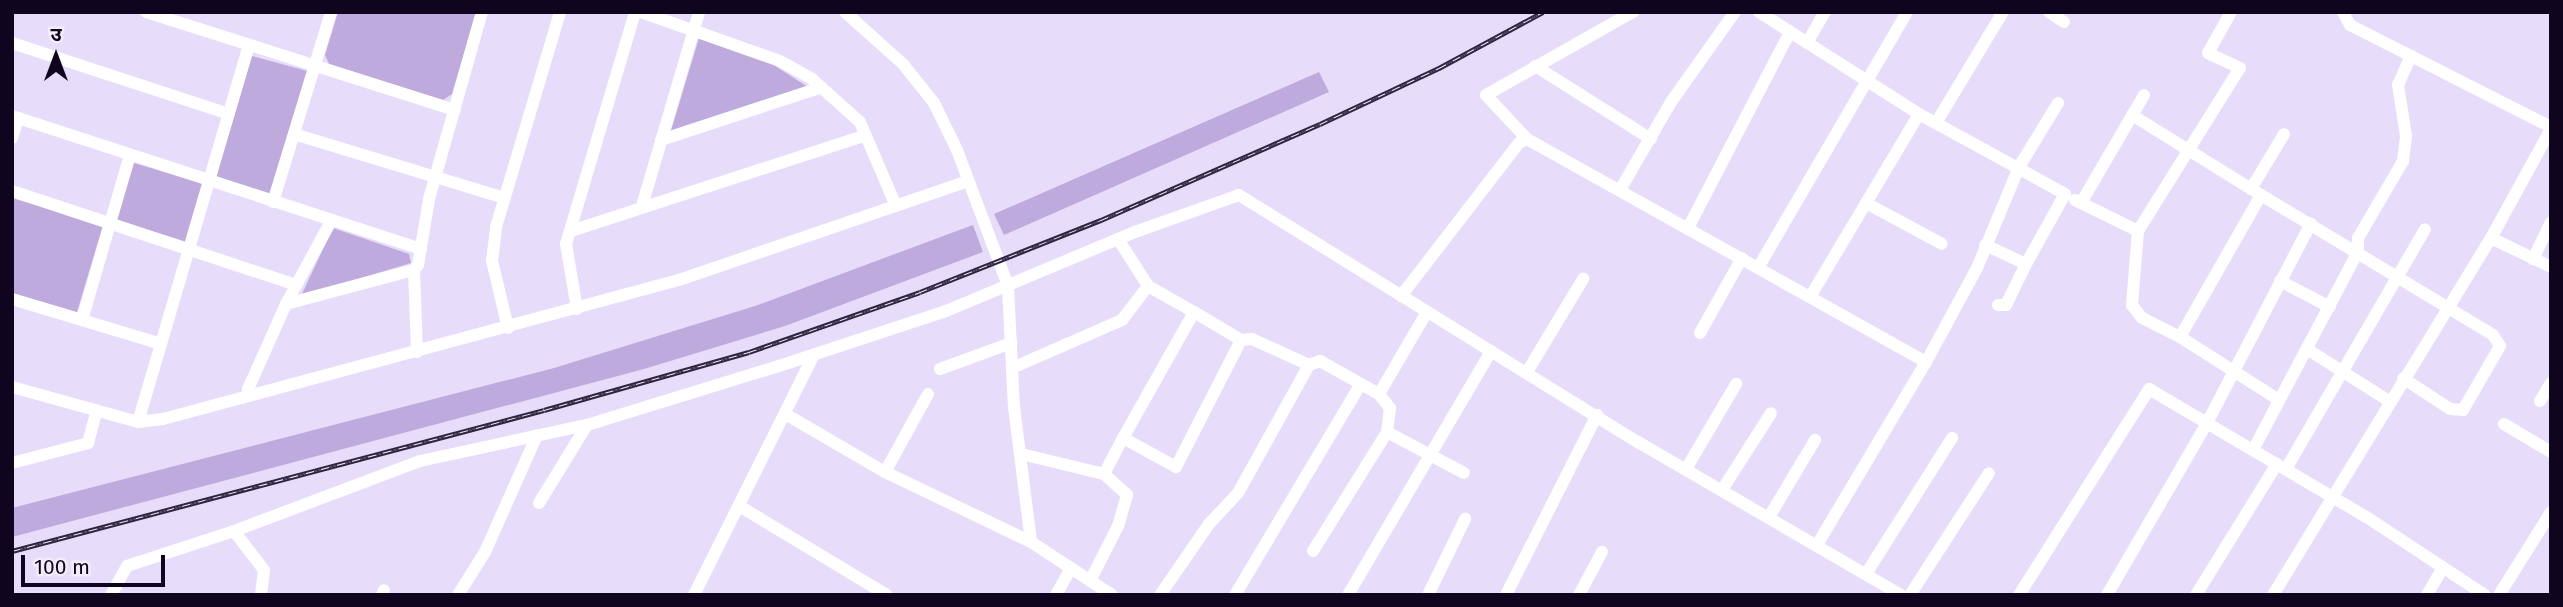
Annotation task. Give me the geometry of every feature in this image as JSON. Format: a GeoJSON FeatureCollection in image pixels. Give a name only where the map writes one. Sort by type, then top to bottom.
{"type":"FeatureCollection","features":[{"type":"Feature","properties":{"kind":"street"},"geometry":{"type":"LineString","coordinates":[[146,12],[454,110]]}},
{"type":"Feature","properties":{"kind":"street"},"geometry":{"type":"LineString","coordinates":[[273,202],[331,12]]}},
{"type":"Feature","properties":{"kind":"street"},"geometry":{"type":"LineString","coordinates":[[417,352],[414,270],[421,249],[435,177],[482,12]]}},
{"type":"Feature","properties":{"kind":"street"},"geometry":{"type":"LineString","coordinates":[[508,328],[492,261],[504,198],[560,12]]}},
{"type":"Feature","properties":{"kind":"street"},"geometry":{"type":"LineString","coordinates":[[577,309],[565,262],[571,231],[635,12]]}},
{"type":"Feature","properties":{"kind":"street"},"geometry":{"type":"LineString","coordinates":[[641,12],[780,61],[822,87],[860,122],[895,206]]}},
{"type":"Feature","properties":{"kind":"street"},"geometry":{"type":"LineString","coordinates":[[642,206],[699,12]]}},
{"type":"Feature","properties":{"kind":"street"},"geometry":{"type":"LineString","coordinates":[[1633,12],[1486,95],[1527,139],[1926,362]]}},
{"type":"Feature","properties":{"kind":"street"},"geometry":{"type":"LineString","coordinates":[[1620,190],[1671,102],[1735,12]]}},
{"type":"Feature","properties":{"kind":"street"},"geometry":{"type":"LineString","coordinates":[[1759,12],[1919,114],[2081,203],[2138,231]]}},
{"type":"Feature","properties":{"kind":"street"},"geometry":{"type":"LineString","coordinates":[[1807,43],[1825,12]]}},
{"type":"Feature","properties":{"kind":"street"},"geometry":{"type":"LineString","coordinates":[[1758,268],[1907,12]]}},
{"type":"Feature","properties":{"kind":"street"},"geometry":{"type":"LineString","coordinates":[[1936,123],[2003,12]]}},
{"type":"Feature","properties":{"kind":"street"},"geometry":{"type":"LineString","coordinates":[[2049,12],[2064,22]]}},
{"type":"Feature","properties":{"kind":"street"},"geometry":{"type":"LineString","coordinates":[[2231,12],[2208,53],[2241,68],[2138,231],[2132,305],[2142,318],[2180,337],[2279,400]]}},
{"type":"Feature","properties":{"kind":"street"},"geometry":{"type":"LineString","coordinates":[[2273,595],[2330,496],[2491,238],[2551,128],[2350,25],[2343,12]]}},
{"type":"Feature","properties":{"kind":"street"},"geometry":{"type":"LineString","coordinates":[[852,14],[903,64],[934,103],[968,181],[1008,286],[1012,368],[1031,542]]}},
{"type":"Feature","properties":{"kind":"street"},"geometry":{"type":"LineString","coordinates":[[1688,228],[1790,32]]}},
{"type":"Feature","properties":{"kind":"street"},"geometry":{"type":"LineString","coordinates":[[12,43],[229,114]]}},
{"type":"Feature","properties":{"kind":"street"},"geometry":{"type":"LineString","coordinates":[[138,422],[249,46]]}},
{"type":"Feature","properties":{"kind":"street"},"geometry":{"type":"LineString","coordinates":[[2253,450],[2358,252],[2358,237],[2403,161],[2406,136],[2398,85],[2411,56]]}},
{"type":"Feature","properties":{"kind":"street"},"geometry":{"type":"LineString","coordinates":[[1535,66],[1651,138]]}},
{"type":"Feature","properties":{"kind":"street"},"geometry":{"type":"LineString","coordinates":[[662,140],[822,87]]}},
{"type":"Feature","properties":{"kind":"street"},"geometry":{"type":"LineString","coordinates":[[2081,203],[2144,95]]}},
{"type":"Feature","properties":{"kind":"street"},"geometry":{"type":"LineString","coordinates":[[1817,545],[1926,362],[1985,245],[2019,167],[2058,103]]}},
{"type":"Feature","properties":{"kind":"street"},"geometry":{"type":"LineString","coordinates":[[1810,297],[1919,114]]}},
{"type":"Feature","properties":{"kind":"street"},"geometry":{"type":"LineString","coordinates":[[2132,116],[2189,148],[2256,192],[2493,335],[2500,346],[2463,410],[2450,409],[2403,378]]}},
{"type":"Feature","properties":{"kind":"street"},"geometry":{"type":"LineString","coordinates":[[12,138],[15,117],[421,249]]}},
{"type":"Feature","properties":{"kind":"street"},"geometry":{"type":"LineString","coordinates":[[294,134],[504,198]]}},
{"type":"Feature","properties":{"kind":"street"},"geometry":{"type":"LineString","coordinates":[[2180,337],[2284,134]]}},
{"type":"Feature","properties":{"kind":"street"},"geometry":{"type":"LineString","coordinates":[[571,231],[866,135]]}},
{"type":"Feature","properties":{"kind":"street"},"geometry":{"type":"LineString","coordinates":[[1401,296],[1519,143],[1527,139]]}},
{"type":"Feature","properties":{"kind":"street"},"geometry":{"type":"LineString","coordinates":[[82,320],[130,155]]}},
{"type":"Feature","properties":{"kind":"street"},"geometry":{"type":"LineString","coordinates":[[12,387],[96,413],[138,422],[417,352],[679,280],[968,181]]}},
{"type":"Feature","properties":{"kind":"street"},"geometry":{"type":"LineString","coordinates":[[12,191],[190,247],[296,285]]}},
{"type":"Feature","properties":{"kind":"street"},"geometry":{"type":"LineString","coordinates":[[1997,305],[2006,305],[2065,194]]}},
{"type":"Feature","properties":{"kind":"street"},"geometry":{"type":"LineString","coordinates":[[111,595],[127,566],[234,531],[420,461],[587,425],[814,354],[1008,286],[1118,239],[1239,195],[1686,469],[1901,594],[1989,473]]}},
{"type":"Feature","properties":{"kind":"street"},"geometry":{"type":"LineString","coordinates":[[1866,203],[1942,244]]}},
{"type":"Feature","properties":{"kind":"street"},"geometry":{"type":"LineString","coordinates":[[249,396],[248,389],[286,304],[331,221]]}},
{"type":"Feature","properties":{"kind":"street"},"geometry":{"type":"LineString","coordinates":[[2533,258],[2551,222]]}},
{"type":"Feature","properties":{"kind":"street"},"geometry":{"type":"LineString","coordinates":[[2107,595],[2207,423],[2311,223]]}},
{"type":"Feature","properties":{"kind":"street"},"geometry":{"type":"LineString","coordinates":[[2196,595],[2344,373],[2425,229]]}},
{"type":"Feature","properties":{"kind":"street"},"geometry":{"type":"LineString","coordinates":[[2491,238],[2551,267]]}},
{"type":"Feature","properties":{"kind":"street"},"geometry":{"type":"LineString","coordinates":[[1118,239],[1148,286],[1241,340],[1252,339],[1309,365]]}},
{"type":"Feature","properties":{"kind":"street"},"geometry":{"type":"LineString","coordinates":[[1985,245],[2026,264]]}},
{"type":"Feature","properties":{"kind":"street"},"geometry":{"type":"LineString","coordinates":[[1700,333],[1742,258]]}},
{"type":"Feature","properties":{"kind":"street"},"geometry":{"type":"LineString","coordinates":[[286,304],[414,270]]}},
{"type":"Feature","properties":{"kind":"street"},"geometry":{"type":"LineString","coordinates":[[1527,372],[1583,278]]}},
{"type":"Feature","properties":{"kind":"street"},"geometry":{"type":"LineString","coordinates":[[2280,281],[2330,307]]}},
{"type":"Feature","properties":{"kind":"street"},"geometry":{"type":"LineString","coordinates":[[1012,368],[1122,320],[1148,286]]}},
{"type":"Feature","properties":{"kind":"street"},"geometry":{"type":"LineString","coordinates":[[12,299],[161,344]]}},
{"type":"Feature","properties":{"kind":"street"},"geometry":{"type":"LineString","coordinates":[[1104,474],[1194,312]]}},
{"type":"Feature","properties":{"kind":"street"},"geometry":{"type":"LineString","coordinates":[[1379,394],[1427,312]]}},
{"type":"Feature","properties":{"kind":"street"},"geometry":{"type":"LineString","coordinates":[[1123,438],[1176,467],[1241,340]]}},
{"type":"Feature","properties":{"kind":"street"},"geometry":{"type":"LineString","coordinates":[[940,369],[1011,343]]}},
{"type":"Feature","properties":{"kind":"street"},"geometry":{"type":"LineString","coordinates":[[2307,349],[2389,401]]}},
{"type":"Feature","properties":{"kind":"street"},"geometry":{"type":"LineString","coordinates":[[1349,595],[1491,351]]}},
{"type":"Feature","properties":{"kind":"street"},"geometry":{"type":"LineString","coordinates":[[694,595],[787,415],[814,354]]}},
{"type":"Feature","properties":{"kind":"street"},"geometry":{"type":"LineString","coordinates":[[1160,595],[1209,524],[1238,493],[1309,365],[1320,361],[1379,394],[1390,408],[1387,432],[1313,551]]}},
{"type":"Feature","properties":{"kind":"street"},"geometry":{"type":"LineString","coordinates":[[2540,401],[2551,383]]}},
{"type":"Feature","properties":{"kind":"street"},"geometry":{"type":"LineString","coordinates":[[1235,595],[1360,384]]}},
{"type":"Feature","properties":{"kind":"street"},"geometry":{"type":"LineString","coordinates":[[1686,469],[1736,384]]}},
{"type":"Feature","properties":{"kind":"street"},"geometry":{"type":"LineString","coordinates":[[2019,595],[2149,389],[2330,496],[2443,567],[2478,593]]}},
{"type":"Feature","properties":{"kind":"street"},"geometry":{"type":"LineString","coordinates":[[885,472],[928,394]]}},
{"type":"Feature","properties":{"kind":"street"},"geometry":{"type":"LineString","coordinates":[[12,463],[88,443],[96,413]]}},
{"type":"Feature","properties":{"kind":"street"},"geometry":{"type":"LineString","coordinates":[[1722,490],[1771,413]]}},
{"type":"Feature","properties":{"kind":"street"},"geometry":{"type":"LineString","coordinates":[[787,415],[885,472],[1031,542],[1112,595]]}},
{"type":"Feature","properties":{"kind":"street"},"geometry":{"type":"LineString","coordinates":[[1506,595],[1597,415]]}},
{"type":"Feature","properties":{"kind":"street"},"geometry":{"type":"LineString","coordinates":[[2504,424],[2551,452]]}},
{"type":"Feature","properties":{"kind":"street"},"geometry":{"type":"LineString","coordinates":[[539,503],[587,425]]}},
{"type":"Feature","properties":{"kind":"street"},"geometry":{"type":"LineString","coordinates":[[1387,432],[1464,473]]}},
{"type":"Feature","properties":{"kind":"street"},"geometry":{"type":"LineString","coordinates":[[458,595],[485,552],[537,436]]}},
{"type":"Feature","properties":{"kind":"street"},"geometry":{"type":"LineString","coordinates":[[1866,574],[1952,438]]}},
{"type":"Feature","properties":{"kind":"street"},"geometry":{"type":"LineString","coordinates":[[1769,517],[1815,440]]}},
{"type":"Feature","properties":{"kind":"street"},"geometry":{"type":"LineString","coordinates":[[1021,454],[1104,474],[1127,495],[1118,526],[1090,581]]}},
{"type":"Feature","properties":{"kind":"street"},"geometry":{"type":"LineString","coordinates":[[741,507],[884,594]]}},
{"type":"Feature","properties":{"kind":"street"},"geometry":{"type":"LineString","coordinates":[[2499,595],[2551,512]]}},
{"type":"Feature","properties":{"kind":"street"},"geometry":{"type":"LineString","coordinates":[[1428,595],[1465,519]]}},
{"type":"Feature","properties":{"kind":"street"},"geometry":{"type":"LineString","coordinates":[[234,531],[264,570],[261,595]]}},
{"type":"Feature","properties":{"kind":"street"},"geometry":{"type":"LineString","coordinates":[[1579,595],[1602,552]]}},
{"type":"Feature","properties":{"kind":"street"},"geometry":{"type":"LineString","coordinates":[[2427,595],[2443,567]]}},
{"type":"Feature","properties":{"kind":"street"},"geometry":{"type":"LineString","coordinates":[[1056,595],[1071,568]]}},
{"type":"Feature","properties":{"kind":"shaded area"},"geometry":{"type":"Polygon","coordinates":[[[338,12],[476,12],[452,94],[443,100],[330,66],[325,55],[338,12]]]}},
{"type":"Feature","properties":{"kind":"shaded area"},"geometry":{"type":"Polygon","coordinates":[[[699,38],[769,62],[808,87],[670,134],[699,38]]]}},
{"type":"Feature","properties":{"kind":"shaded area"},"geometry":{"type":"Polygon","coordinates":[[[252,56],[307,71],[271,195],[216,177],[252,56]]]}},
{"type":"Feature","properties":{"kind":"shaded area"},"geometry":{"type":"Polygon","coordinates":[[[1319,72],[1329,92],[1004,235],[994,214],[1319,72]]]}},
{"type":"Feature","properties":{"kind":"shaded area"},"geometry":{"type":"Polygon","coordinates":[[[134,163],[204,184],[187,242],[116,220],[134,163]]]}},
{"type":"Feature","properties":{"kind":"shaded area"},"geometry":{"type":"Polygon","coordinates":[[[12,198],[103,225],[77,312],[12,293],[12,198]]]}},
{"type":"Feature","properties":{"kind":"shaded area"},"geometry":{"type":"Polygon","coordinates":[[[973,225],[983,252],[785,326],[644,369],[12,537],[12,508],[554,368],[755,306],[973,225]]]}},
{"type":"Feature","properties":{"kind":"shaded area"},"geometry":{"type":"Polygon","coordinates":[[[333,228],[409,254],[411,263],[301,296],[333,228]]]}},
{"type":"Feature","properties":{"kind":"railway"},"geometry":{"type":"LineString","coordinates":[[12,551],[544,410],[749,352],[920,292],[1101,220],[1320,124],[1439,68],[1543,12]]}}]}
